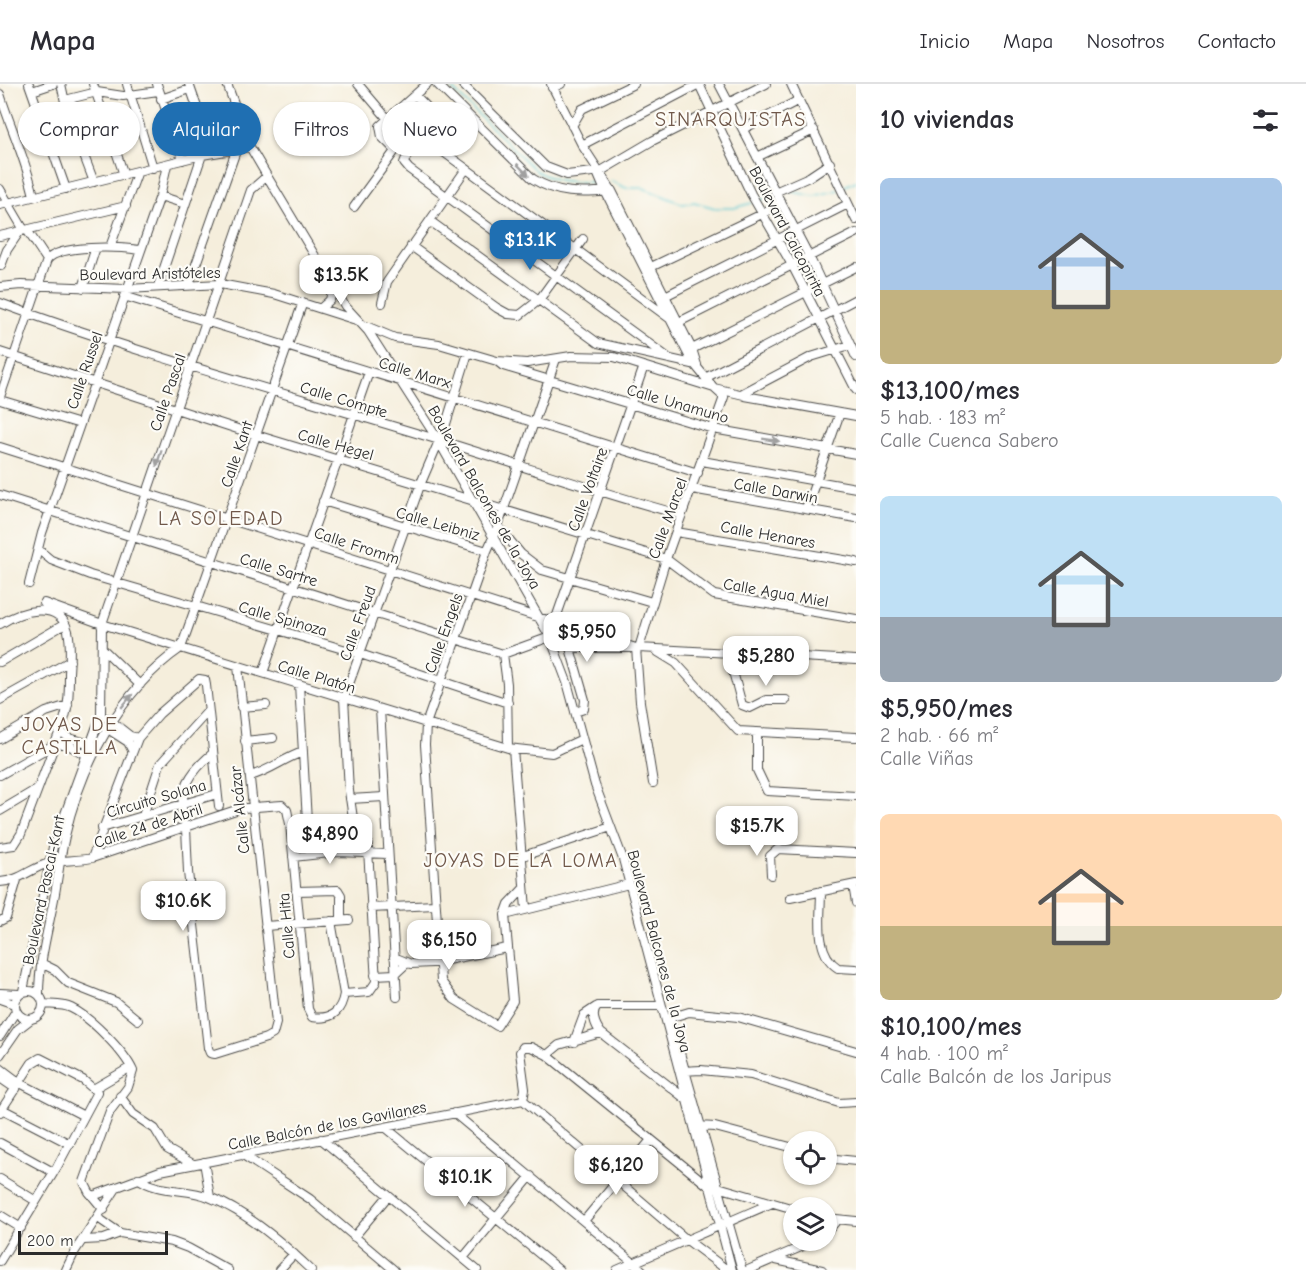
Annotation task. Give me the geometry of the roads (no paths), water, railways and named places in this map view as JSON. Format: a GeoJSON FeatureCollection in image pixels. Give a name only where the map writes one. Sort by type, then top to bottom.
{"type":"FeatureCollection","features":[{"type":"Feature","properties":{"kind":"street"},"geometry":{"type":"LineString","coordinates":[[30,88],[53,84]]}},
{"type":"Feature","properties":{"kind":"street"},"geometry":{"type":"LineString","coordinates":[[61,84],[65,100],[95,88],[131,96],[190,86],[195,102]]}},
{"type":"Feature","properties":{"kind":"street"},"geometry":{"type":"LineString","coordinates":[[127,84],[153,168]]}},
{"type":"Feature","properties":{"kind":"street","name":"Boulevard Balcones de la Joya"},"geometry":{"type":"LineString","coordinates":[[226,84],[233,102]]}},
{"type":"Feature","properties":{"kind":"street"},"geometry":{"type":"LineString","coordinates":[[358,84],[382,112]]}},
{"type":"Feature","properties":{"kind":"street"},"geometry":{"type":"LineString","coordinates":[[406,102],[427,84]]}},
{"type":"Feature","properties":{"kind":"street"},"geometry":{"type":"LineString","coordinates":[[437,84],[533,179],[558,192],[603,179],[712,111],[766,84]]}},
{"type":"Feature","properties":{"kind":"street"},"geometry":{"type":"LineString","coordinates":[[462,84],[551,171],[603,179]]}},
{"type":"Feature","properties":{"kind":"street"},"geometry":{"type":"LineString","coordinates":[[561,84],[551,86],[651,267],[698,365],[714,388]]}},
{"type":"Feature","properties":{"kind":"street"},"geometry":{"type":"LineString","coordinates":[[572,126],[582,109],[634,84]]}},
{"type":"Feature","properties":{"kind":"street"},"geometry":{"type":"LineString","coordinates":[[582,145],[699,84]]}},
{"type":"Feature","properties":{"kind":"street","name":"Boulevard Calcopirita"},"geometry":{"type":"LineString","coordinates":[[699,84],[762,214],[792,265],[856,390]]}},
{"type":"Feature","properties":{"kind":"street","name":"Boulevard Calcopirita"},"geometry":{"type":"LineString","coordinates":[[719,84],[809,256],[856,357]]}},
{"type":"Feature","properties":{"kind":"street"},"geometry":{"type":"LineString","coordinates":[[791,84],[856,220]]}},
{"type":"Feature","properties":{"kind":"street"},"geometry":{"type":"LineString","coordinates":[[95,88],[124,175]]}},
{"type":"Feature","properties":{"kind":"street"},"geometry":{"type":"LineString","coordinates":[[159,91],[183,160]]}},
{"type":"Feature","properties":{"kind":"street"},"geometry":{"type":"LineString","coordinates":[[0,94],[10,128],[21,146],[34,196]]}},
{"type":"Feature","properties":{"kind":"street"},"geometry":{"type":"LineString","coordinates":[[415,95],[422,102]]}},
{"type":"Feature","properties":{"kind":"street"},"geometry":{"type":"LineString","coordinates":[[743,129],[799,100]]}},
{"type":"Feature","properties":{"kind":"street"},"geometry":{"type":"LineString","coordinates":[[757,157],[814,130]]}},
{"type":"Feature","properties":{"kind":"street"},"geometry":{"type":"LineString","coordinates":[[669,318],[426,141],[421,141],[412,147],[404,160],[405,165],[670,359]]}},
{"type":"Feature","properties":{"kind":"street"},"geometry":{"type":"LineString","coordinates":[[54,156],[66,189]]}},
{"type":"Feature","properties":{"kind":"street"},"geometry":{"type":"LineString","coordinates":[[84,156],[94,182]]}},
{"type":"Feature","properties":{"kind":"street"},"geometry":{"type":"LineString","coordinates":[[4,203],[198,156]]}},
{"type":"Feature","properties":{"kind":"street"},"geometry":{"type":"LineString","coordinates":[[158,286],[202,156]]}},
{"type":"Feature","properties":{"kind":"street"},"geometry":{"type":"LineString","coordinates":[[189,284],[234,156]]}},
{"type":"Feature","properties":{"kind":"street","name":"Boulevard Balcones de la Joya"},"geometry":{"type":"LineString","coordinates":[[255,156],[333,287],[403,382],[550,637],[575,712],[595,785],[629,884],[661,1006],[668,1019],[715,1187],[732,1270]]}},
{"type":"Feature","properties":{"kind":"street"},"geometry":{"type":"LineString","coordinates":[[354,207],[392,156]]}},
{"type":"Feature","properties":{"kind":"street"},"geometry":{"type":"LineString","coordinates":[[651,267],[762,214],[778,196],[830,163]]}},
{"type":"Feature","properties":{"kind":"street","name":"Calle Russel"},"geometry":{"type":"LineString","coordinates":[[29,584],[50,511],[93,382],[160,196],[167,165]]}},
{"type":"Feature","properties":{"kind":"street"},"geometry":{"type":"LineString","coordinates":[[382,303],[387,282],[466,169]]}},
{"type":"Feature","properties":{"kind":"street"},"geometry":{"type":"LineString","coordinates":[[110,247],[138,171]]}},
{"type":"Feature","properties":{"kind":"street","name":"Calle Pascal"},"geometry":{"type":"LineString","coordinates":[[102,624],[251,190],[267,176]]}},
{"type":"Feature","properties":{"kind":"street"},"geometry":{"type":"LineString","coordinates":[[603,179],[669,318],[691,360],[698,365]]}},
{"type":"Feature","properties":{"kind":"street"},"geometry":{"type":"LineString","coordinates":[[0,189],[4,203],[47,260]]}},
{"type":"Feature","properties":{"kind":"street"},"geometry":{"type":"LineString","coordinates":[[160,196],[185,204]]}},
{"type":"Feature","properties":{"kind":"street"},"geometry":{"type":"LineString","coordinates":[[665,296],[848,204]]}},
{"type":"Feature","properties":{"kind":"street"},"geometry":{"type":"LineString","coordinates":[[7,250],[0,237],[126,206]]}},
{"type":"Feature","properties":{"kind":"street"},"geometry":{"type":"LineString","coordinates":[[430,221],[598,343],[698,365]]}},
{"type":"Feature","properties":{"kind":"street"},"geometry":{"type":"LineString","coordinates":[[1,266],[7,250],[24,230]]}},
{"type":"Feature","properties":{"kind":"street"},"geometry":{"type":"LineString","coordinates":[[679,322],[856,233]]}},
{"type":"Feature","properties":{"kind":"street"},"geometry":{"type":"LineString","coordinates":[[411,246],[457,282],[504,312],[520,315],[539,300],[583,239]]}},
{"type":"Feature","properties":{"kind":"street"},"geometry":{"type":"LineString","coordinates":[[80,424],[0,399],[28,313],[47,260],[53,255],[68,251],[110,247],[139,250]]}},
{"type":"Feature","properties":{"kind":"street"},"geometry":{"type":"LineString","coordinates":[[83,288],[94,250]]}},
{"type":"Feature","properties":{"kind":"street"},"geometry":{"type":"LineString","coordinates":[[692,349],[856,267]]}},
{"type":"Feature","properties":{"kind":"street","name":"Boulevard Aristóteles"},"geometry":{"type":"LineString","coordinates":[[0,287],[83,288],[126,293],[158,286],[220,284],[303,302],[360,322],[395,338],[439,344],[497,361],[527,363],[600,355],[714,388],[856,416]]}},
{"type":"Feature","properties":{"kind":"street"},"geometry":{"type":"LineString","coordinates":[[321,308],[330,300],[333,287]]}},
{"type":"Feature","properties":{"kind":"street","name":"Calle Marx"},"geometry":{"type":"LineString","coordinates":[[126,293],[206,323],[698,473]]}},
{"type":"Feature","properties":{"kind":"street"},"geometry":{"type":"LineString","coordinates":[[707,377],[856,299]]}},
{"type":"Feature","properties":{"kind":"street","name":"Calle Kant"},"geometry":{"type":"LineString","coordinates":[[181,648],[213,563],[303,302]]}},
{"type":"Feature","properties":{"kind":"street","name":"Calle Compte"},"geometry":{"type":"LineString","coordinates":[[0,303],[190,366],[438,440],[600,493],[682,515]]}},
{"type":"Feature","properties":{"kind":"street"},"geometry":{"type":"LineString","coordinates":[[744,395],[798,363],[836,348],[856,333]]}},
{"type":"Feature","properties":{"kind":"street","name":"Calle Hegel"},"geometry":{"type":"LineString","coordinates":[[0,352],[256,435],[421,483],[666,559]]}},
{"type":"Feature","properties":{"kind":"street","name":"Calle Freud"},"geometry":{"type":"LineString","coordinates":[[344,698],[421,483],[455,398],[468,353]]}},
{"type":"Feature","properties":{"kind":"street"},"geometry":{"type":"LineString","coordinates":[[498,526],[556,359]]}},
{"type":"Feature","properties":{"kind":"street","name":"Calle Unamuno"},"geometry":{"type":"LineString","coordinates":[[497,361],[503,366],[713,429],[856,454]]}},
{"type":"Feature","properties":{"kind":"street","name":"Calle Voltaire"},"geometry":{"type":"LineString","coordinates":[[555,621],[644,366]]}},
{"type":"Feature","properties":{"kind":"street"},"geometry":{"type":"LineString","coordinates":[[263,673],[369,372]]}},
{"type":"Feature","properties":{"kind":"street","name":"Boulevard Aristóteles"},"geometry":{"type":"LineString","coordinates":[[714,388],[724,397],[730,394],[744,395]]}},
{"type":"Feature","properties":{"kind":"street","name":"Calle Marcel"},"geometry":{"type":"LineString","coordinates":[[637,648],[724,397]]}},
{"type":"Feature","properties":{"kind":"street"},"geometry":{"type":"LineString","coordinates":[[806,509],[840,413]]}},
{"type":"Feature","properties":{"kind":"street","name":"Calle Fromm"},"geometry":{"type":"LineString","coordinates":[[0,447],[146,495],[637,648]]}},
{"type":"Feature","properties":{"kind":"street"},"geometry":{"type":"LineString","coordinates":[[702,461],[856,488]]}},
{"type":"Feature","properties":{"kind":"street","name":"Calle Darwin"},"geometry":{"type":"LineString","coordinates":[[692,489],[856,518]]}},
{"type":"Feature","properties":{"kind":"street","name":"Calle Sartre"},"geometry":{"type":"LineString","coordinates":[[0,495],[503,654]]}},
{"type":"Feature","properties":{"kind":"street","name":"Calle Leibniz"},"geometry":{"type":"LineString","coordinates":[[323,501],[405,528],[487,551],[498,526],[531,564],[542,570],[652,603]]}},
{"type":"Feature","properties":{"kind":"street","name":"Calle Henares"},"geometry":{"type":"LineString","coordinates":[[676,532],[856,562]]}},
{"type":"Feature","properties":{"kind":"street","name":"Calle Engels"},"geometry":{"type":"LineString","coordinates":[[426,724],[487,551]]}},
{"type":"Feature","properties":{"kind":"street","name":"Calle Spinoza"},"geometry":{"type":"LineString","coordinates":[[38,554],[90,575],[116,581],[278,632],[360,654],[508,703]]}},
{"type":"Feature","properties":{"kind":"street","name":"Calle Agua Miel"},"geometry":{"type":"LineString","coordinates":[[666,559],[714,595],[856,619]]}},
{"type":"Feature","properties":{"kind":"street","name":"Calle Platón"},"geometry":{"type":"LineString","coordinates":[[44,603],[102,624],[510,749],[552,753],[582,739]]}},
{"type":"Feature","properties":{"kind":"street"},"geometry":{"type":"LineString","coordinates":[[0,624],[30,610],[54,615],[65,624],[69,632],[70,661],[68,705],[55,744],[19,839],[14,845],[0,847]]}},
{"type":"Feature","properties":{"kind":"street"},"geometry":{"type":"LineString","coordinates":[[0,662],[65,624]]}},
{"type":"Feature","properties":{"kind":"street","name":"Boulevard Pascal-Kant"},"geometry":{"type":"LineString","coordinates":[[21,993],[50,862],[102,726],[102,624]]}},
{"type":"Feature","properties":{"kind":"street"},"geometry":{"type":"LineString","coordinates":[[526,909],[521,891],[523,856],[510,749],[503,654],[550,637],[563,638],[570,648],[585,704],[584,709],[575,712]]}},
{"type":"Feature","properties":{"kind":"street"},"geometry":{"type":"LineString","coordinates":[[102,648],[140,685]]}},
{"type":"Feature","properties":{"kind":"street","name":"Boulevard Pascal-Kant"},"geometry":{"type":"LineString","coordinates":[[102,726],[112,720],[140,685],[181,648]]}},
{"type":"Feature","properties":{"kind":"street"},"geometry":{"type":"LineString","coordinates":[[570,648],[637,648],[856,660]]}},
{"type":"Feature","properties":{"kind":"street"},"geometry":{"type":"LineString","coordinates":[[637,648],[640,702],[653,783]]}},
{"type":"Feature","properties":{"kind":"street"},"geometry":{"type":"LineString","coordinates":[[652,650],[672,658],[738,731],[757,734],[856,737]]}},
{"type":"Feature","properties":{"kind":"street"},"geometry":{"type":"LineString","coordinates":[[728,653],[742,705],[751,708],[766,700],[786,700]]}},
{"type":"Feature","properties":{"kind":"street"},"geometry":{"type":"LineString","coordinates":[[0,700],[70,661]]}},
{"type":"Feature","properties":{"kind":"street","name":"Calle Alcázar"},"geometry":{"type":"LineString","coordinates":[[186,828],[188,872],[208,1033],[208,1051],[215,1054],[266,1038],[273,1034],[276,1023],[238,666]]}},
{"type":"Feature","properties":{"kind":"street","name":"Circuito Solana"},"geometry":{"type":"LineString","coordinates":[[92,858],[138,738],[159,714],[196,680],[202,679],[206,682],[219,806]]}},
{"type":"Feature","properties":{"kind":"street"},"geometry":{"type":"LineString","coordinates":[[299,684],[307,821]]}},
{"type":"Feature","properties":{"kind":"street"},"geometry":{"type":"LineString","coordinates":[[331,921],[344,994],[369,993],[375,985],[375,975],[367,832],[357,825],[350,799],[344,698]]}},
{"type":"Feature","properties":{"kind":"street"},"geometry":{"type":"LineString","coordinates":[[0,739],[56,707],[68,705]]}},
{"type":"Feature","properties":{"kind":"street"},"geometry":{"type":"LineString","coordinates":[[241,707],[266,705]]}},
{"type":"Feature","properties":{"kind":"street"},"geometry":{"type":"LineString","coordinates":[[380,710],[397,997]]}},
{"type":"Feature","properties":{"kind":"street"},"geometry":{"type":"LineString","coordinates":[[143,816],[160,764],[208,711]]}},
{"type":"Feature","properties":{"kind":"street"},"geometry":{"type":"LineString","coordinates":[[101,715],[112,720],[130,736],[138,738]]}},
{"type":"Feature","properties":{"kind":"street"},"geometry":{"type":"LineString","coordinates":[[426,724],[441,981],[454,999],[497,1026],[513,1001],[505,915],[509,904],[521,891]]}},
{"type":"Feature","properties":{"kind":"street"},"geometry":{"type":"LineString","coordinates":[[102,726],[128,742],[132,750]]}},
{"type":"Feature","properties":{"kind":"street"},"geometry":{"type":"LineString","coordinates":[[59,730],[69,738],[94,745]]}},
{"type":"Feature","properties":{"kind":"street"},"geometry":{"type":"LineString","coordinates":[[757,734],[758,775],[765,789],[770,792],[856,796]]}},
{"type":"Feature","properties":{"kind":"street"},"geometry":{"type":"LineString","coordinates":[[245,741],[273,738]]}},
{"type":"Feature","properties":{"kind":"street"},"geometry":{"type":"LineString","coordinates":[[0,775],[55,744],[66,744],[90,756]]}},
{"type":"Feature","properties":{"kind":"street"},"geometry":{"type":"LineString","coordinates":[[250,776],[269,770],[286,758],[303,752]]}},
{"type":"Feature","properties":{"kind":"street"},"geometry":{"type":"LineString","coordinates":[[183,820],[181,806],[183,792],[190,774],[213,753]]}},
{"type":"Feature","properties":{"kind":"street","name":"Boulevard Pascal-Kant"},"geometry":{"type":"LineString","coordinates":[[39,994],[41,963],[66,832],[90,756]]}},
{"type":"Feature","properties":{"kind":"street"},"geometry":{"type":"LineString","coordinates":[[0,811],[37,789]]}},
{"type":"Feature","properties":{"kind":"street","name":"Circuito Solana"},"geometry":{"type":"LineString","coordinates":[[102,828],[217,794]]}},
{"type":"Feature","properties":{"kind":"street"},"geometry":{"type":"LineString","coordinates":[[350,799],[384,796]]}},
{"type":"Feature","properties":{"kind":"street","name":"Calle 24 de Abril"},"geometry":{"type":"LineString","coordinates":[[50,862],[92,858],[234,810],[279,805]]}},
{"type":"Feature","properties":{"kind":"street","name":"Calle Hita"},"geometry":{"type":"LineString","coordinates":[[279,805],[286,807],[290,824],[298,922],[310,1014],[318,1018],[332,1016],[341,1007],[344,994]]}},
{"type":"Feature","properties":{"kind":"street"},"geometry":{"type":"LineString","coordinates":[[290,824],[307,821],[323,827],[336,828],[357,825]]}},
{"type":"Feature","properties":{"kind":"street"},"geometry":{"type":"LineString","coordinates":[[523,856],[611,827]]}},
{"type":"Feature","properties":{"kind":"street"},"geometry":{"type":"LineString","coordinates":[[336,828],[339,852]]}},
{"type":"Feature","properties":{"kind":"street"},"geometry":{"type":"LineString","coordinates":[[771,875],[769,860],[775,850],[856,853]]}},
{"type":"Feature","properties":{"kind":"street"},"geometry":{"type":"LineString","coordinates":[[293,857],[339,852],[387,854]]}},
{"type":"Feature","properties":{"kind":"street"},"geometry":{"type":"LineString","coordinates":[[0,882],[17,880],[50,862]]}},
{"type":"Feature","properties":{"kind":"street"},"geometry":{"type":"LineString","coordinates":[[0,921],[6,918],[17,880]]}},
{"type":"Feature","properties":{"kind":"street"},"geometry":{"type":"LineString","coordinates":[[505,915],[629,884]]}},
{"type":"Feature","properties":{"kind":"street"},"geometry":{"type":"LineString","coordinates":[[790,898],[854,885],[856,903]]}},
{"type":"Feature","properties":{"kind":"street"},"geometry":{"type":"LineString","coordinates":[[265,926],[345,920],[341,895],[335,888],[296,891]]}},
{"type":"Feature","properties":{"kind":"street"},"geometry":{"type":"LineString","coordinates":[[821,891],[820,932],[827,956],[838,968],[856,969]]}},
{"type":"Feature","properties":{"kind":"street"},"geometry":{"type":"LineString","coordinates":[[371,908],[435,905]]}},
{"type":"Feature","properties":{"kind":"street"},"geometry":{"type":"LineString","coordinates":[[394,957],[407,963],[440,960],[507,948]]}},
{"type":"Feature","properties":{"kind":"street"},"geometry":{"type":"LineString","coordinates":[[41,963],[55,970],[68,983],[116,1002],[138,1020]]}},
{"type":"Feature","properties":{"kind":"street"},"geometry":{"type":"LineString","coordinates":[[375,975],[395,974],[407,963]]}},
{"type":"Feature","properties":{"kind":"street"},"geometry":{"type":"LineString","coordinates":[[0,993],[39,994],[43,1004],[40,1014],[18,1029],[0,1055]]}},
{"type":"Feature","properties":{"kind":"street"},"geometry":{"type":"LineString","coordinates":[[1,1032],[21,993]]}},
{"type":"Feature","properties":{"kind":"street"},"geometry":{"type":"LineString","coordinates":[[0,999],[15,1007],[20,1016],[31,1019]]}},
{"type":"Feature","properties":{"kind":"street"},"geometry":{"type":"LineString","coordinates":[[43,1004],[64,1006],[76,1011],[121,1051],[131,1067],[133,1074],[131,1081],[110,1111],[105,1131],[86,1176],[86,1187],[104,1210]]}},
{"type":"Feature","properties":{"kind":"street"},"geometry":{"type":"LineString","coordinates":[[574,1042],[584,1015],[596,1006],[661,1006]]}},
{"type":"Feature","properties":{"kind":"street"},"geometry":{"type":"LineString","coordinates":[[596,1006],[594,1021],[601,1033],[687,1100]]}},
{"type":"Feature","properties":{"kind":"street"},"geometry":{"type":"LineString","coordinates":[[668,1019],[689,1012],[738,1017],[856,1051]]}},
{"type":"Feature","properties":{"kind":"street"},"geometry":{"type":"LineString","coordinates":[[547,1055],[559,1045],[601,1033]]}},
{"type":"Feature","properties":{"kind":"street"},"geometry":{"type":"LineString","coordinates":[[727,1270],[523,1100],[525,1089],[520,1052],[523,1047],[531,1047],[547,1055],[650,1141],[715,1187],[783,1206]]}},
{"type":"Feature","properties":{"kind":"street"},"geometry":{"type":"LineString","coordinates":[[70,1144],[1,1110],[33,1063],[40,1058],[95,1088]]}},
{"type":"Feature","properties":{"kind":"street"},"geometry":{"type":"LineString","coordinates":[[95,1088],[131,1067]]}},
{"type":"Feature","properties":{"kind":"street"},"geometry":{"type":"LineString","coordinates":[[0,1068],[18,1086]]}},
{"type":"Feature","properties":{"kind":"street"},"geometry":{"type":"LineString","coordinates":[[682,1071],[735,1072],[839,1103],[856,1102]]}},
{"type":"Feature","properties":{"kind":"street","name":"Boulevard Balcones de la Joya"},"geometry":{"type":"LineString","coordinates":[[682,1071],[687,1100],[698,1126]]}},
{"type":"Feature","properties":{"kind":"street"},"geometry":{"type":"LineString","coordinates":[[0,1078],[84,1116]]}},
{"type":"Feature","properties":{"kind":"street"},"geometry":{"type":"LineString","coordinates":[[2,1256],[21,1228],[96,1098],[95,1088]]}},
{"type":"Feature","properties":{"kind":"street"},"geometry":{"type":"LineString","coordinates":[[120,1096],[132,1114],[155,1129],[167,1149],[193,1164]]}},
{"type":"Feature","properties":{"kind":"street","name":"Calle Balcón de los Gavilanes"},"geometry":{"type":"LineString","coordinates":[[93,1196],[138,1178],[193,1164],[523,1100]]}},
{"type":"Feature","properties":{"kind":"street"},"geometry":{"type":"LineString","coordinates":[[454,1113],[642,1270]]}},
{"type":"Feature","properties":{"kind":"street"},"geometry":{"type":"LineString","coordinates":[[698,1126],[715,1127],[783,1145]]}},
{"type":"Feature","properties":{"kind":"street"},"geometry":{"type":"LineString","coordinates":[[385,1128],[559,1270]]}},
{"type":"Feature","properties":{"kind":"street"},"geometry":{"type":"LineString","coordinates":[[321,1140],[477,1270]]}},
{"type":"Feature","properties":{"kind":"street"},"geometry":{"type":"LineString","coordinates":[[584,1221],[650,1141]]}},
{"type":"Feature","properties":{"kind":"street"},"geometry":{"type":"LineString","coordinates":[[0,1143],[53,1172]]}},
{"type":"Feature","properties":{"kind":"street"},"geometry":{"type":"LineString","coordinates":[[243,1155],[310,1199],[394,1270]]}},
{"type":"Feature","properties":{"kind":"street"},"geometry":{"type":"LineString","coordinates":[[837,1159],[856,1161]]}},
{"type":"Feature","properties":{"kind":"street"},"geometry":{"type":"LineString","coordinates":[[204,1162],[210,1197]]}},
{"type":"Feature","properties":{"kind":"street"},"geometry":{"type":"LineString","coordinates":[[463,1258],[531,1176]]}},
{"type":"Feature","properties":{"kind":"street"},"geometry":{"type":"LineString","coordinates":[[138,1178],[148,1184],[188,1190],[210,1197],[272,1236],[311,1270]]}},
{"type":"Feature","properties":{"kind":"street"},"geometry":{"type":"LineString","coordinates":[[0,1179],[36,1201]]}},
{"type":"Feature","properties":{"kind":"street"},"geometry":{"type":"LineString","coordinates":[[66,1270],[75,1251],[117,1187]]}},
{"type":"Feature","properties":{"kind":"street"},"geometry":{"type":"LineString","coordinates":[[354,1237],[388,1196]]}},
{"type":"Feature","properties":{"kind":"street"},"geometry":{"type":"LineString","coordinates":[[617,1270],[772,1203]]}},
{"type":"Feature","properties":{"kind":"street"},"geometry":{"type":"LineString","coordinates":[[0,1215],[21,1228]]}},
{"type":"Feature","properties":{"kind":"street"},"geometry":{"type":"LineString","coordinates":[[98,1218],[120,1233],[172,1242],[204,1255],[228,1270]]}},
{"type":"Feature","properties":{"kind":"street"},"geometry":{"type":"LineString","coordinates":[[837,1220],[856,1221]]}},
{"type":"Feature","properties":{"kind":"street","name":"Boulevard Balcones de la Joya"},"geometry":{"type":"LineString","coordinates":[[724,1223],[742,1270]]}},
{"type":"Feature","properties":{"kind":"street"},"geometry":{"type":"LineString","coordinates":[[84,1240],[104,1239],[120,1233]]}},
{"type":"Feature","properties":{"kind":"street"},"geometry":{"type":"LineString","coordinates":[[748,1270],[794,1251]]}},
{"type":"Feature","properties":{"kind":"street"},"geometry":{"type":"LineString","coordinates":[[279,1270],[294,1254]]}},
{"type":"Feature","properties":{"kind":"street"},"geometry":{"type":"LineString","coordinates":[[775,1260],[822,1270]]}},
{"type":"Feature","properties":{"kind":"waterway"},"geometry":{"type":"LineString","coordinates":[[447,84],[536,171],[558,180],[597,182]]}},
{"type":"Feature","properties":{"kind":"waterway"},"geometry":{"type":"LineString","coordinates":[[611,181],[626,188],[643,188],[683,204],[694,202],[715,208],[734,208],[752,203]]}},
{"type":"Feature","properties":{"kind":"waterway"},"geometry":{"type":"LineString","coordinates":[[845,186],[856,181]]}},
{"type":"Feature","properties":{"kind":"waterway"},"geometry":{"type":"LineString","coordinates":[[787,191],[814,196],[838,190]]}},
{"type":"Feature","properties":{"kind":"waterway"},"geometry":{"type":"LineString","coordinates":[[759,201],[774,195]]}},
{"type":"Feature","properties":{"kind":"district","name":"SINARQUISTAS"},"geometry":{"type":"Point","coordinates":[731,119]}},
{"type":"Feature","properties":{"kind":"district","name":"LA SOLEDAD"},"geometry":{"type":"Point","coordinates":[221,518]}},
{"type":"Feature","properties":{"kind":"district","name":"JOYAS DE CASTILLA"},"geometry":{"type":"Point","coordinates":[70,736]}},
{"type":"Feature","properties":{"kind":"district","name":"JOYAS DE LA LOMA"},"geometry":{"type":"Point","coordinates":[521,860]}}]}
